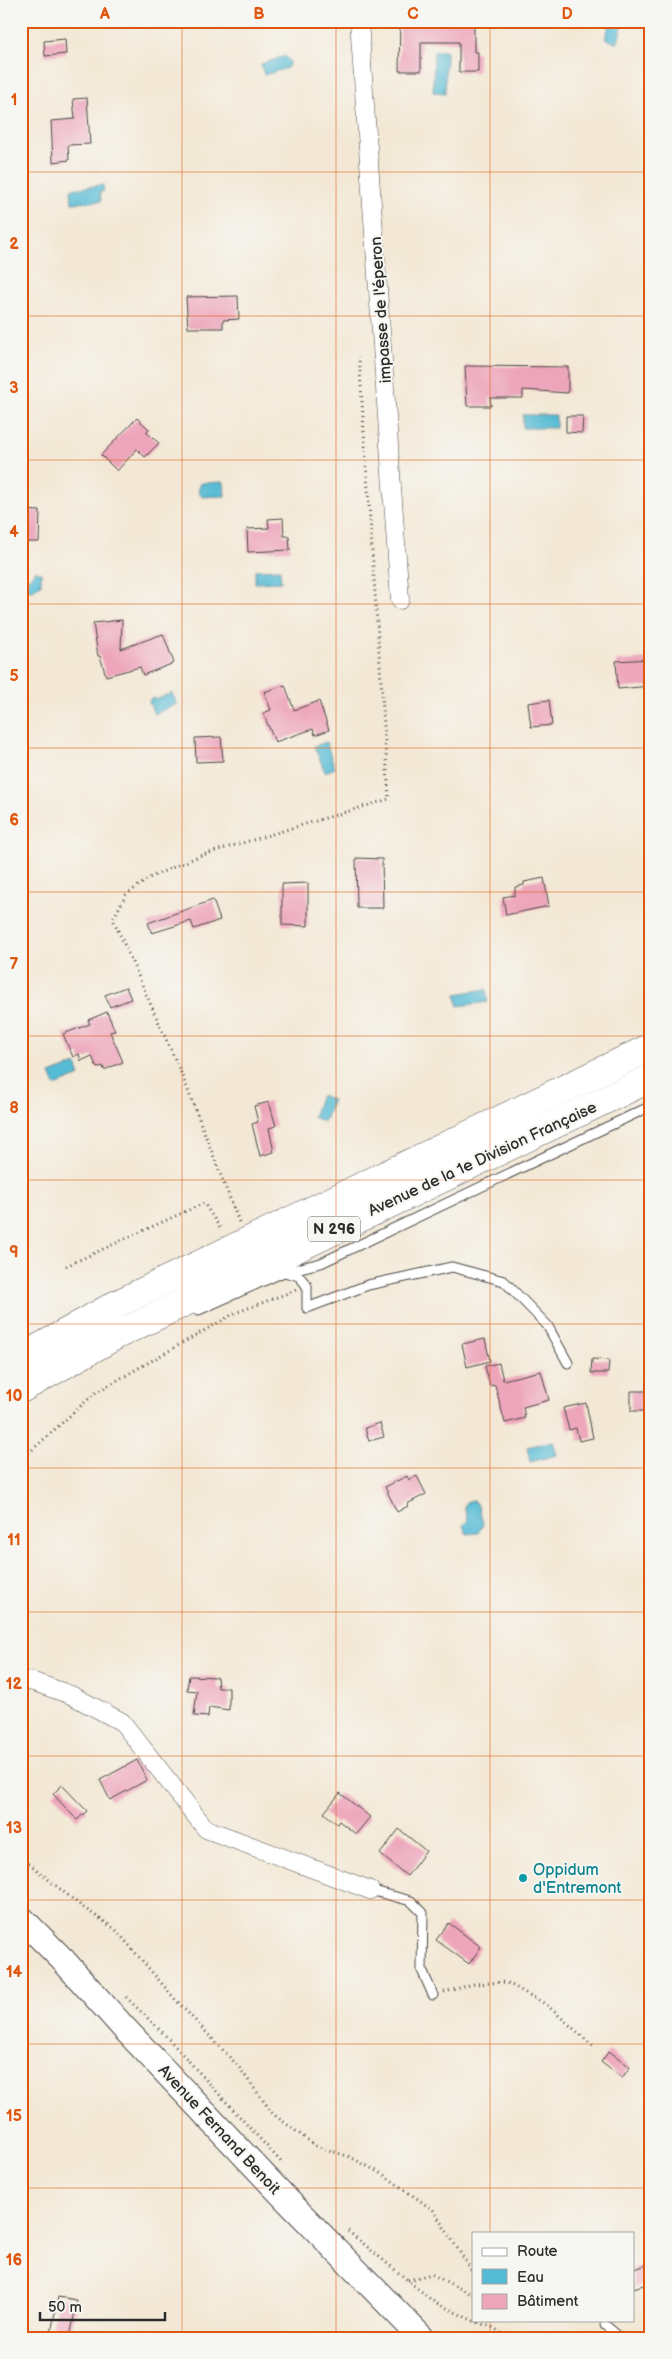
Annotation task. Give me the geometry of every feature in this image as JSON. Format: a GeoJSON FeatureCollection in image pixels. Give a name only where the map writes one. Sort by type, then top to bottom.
{"type":"FeatureCollection","features":[{"type":"Feature","properties":{"kind":"highway","name":"Avenue de la 1e Division Française"},"geometry":{"type":"LineString","coordinates":[[21,1358],[115,1305],[651,1047]]}},
{"type":"Feature","properties":{"kind":"highway","name":"Avenue de la 1e Division Française"},"geometry":{"type":"LineString","coordinates":[[21,1389],[92,1348],[359,1216],[651,1078]]}},
{"type":"Feature","properties":{"kind":"main road","name":"Avenue Fernand Benoit"},"geometry":{"type":"LineString","coordinates":[[21,1918],[63,1960],[123,2027],[288,2201],[422,2338]]}},
{"type":"Feature","properties":{"kind":"main road","name":"Avenue Fernand Benoit"},"geometry":{"type":"LineString","coordinates":[[21,1941],[92,2011],[260,2189],[405,2338]]}},
{"type":"Feature","properties":{"kind":"street","name":"impasse de l'éperon"},"geometry":{"type":"LineString","coordinates":[[359,21],[400,600]]}},
{"type":"Feature","properties":{"kind":"street"},"geometry":{"type":"LineString","coordinates":[[21,1680],[34,1682],[72,1695],[122,1722],[206,1829],[370,1890]]}},
{"type":"Feature","properties":{"kind":"lane"},"geometry":{"type":"LineString","coordinates":[[194,1312],[284,1272],[321,1263],[651,1106]]}},
{"type":"Feature","properties":{"kind":"lane"},"geometry":{"type":"LineString","coordinates":[[284,1272],[299,1276],[307,1286],[307,1308],[368,1285],[452,1267],[504,1280],[547,1325],[568,1363]]}},
{"type":"Feature","properties":{"kind":"lane"},"geometry":{"type":"LineString","coordinates":[[92,1348],[166,1322]]}},
{"type":"Feature","properties":{"kind":"lane"},"geometry":{"type":"LineString","coordinates":[[370,1890],[411,1901],[423,1914],[422,1970],[433,1995]]}},
{"type":"Feature","properties":{"kind":"lane"},"geometry":{"type":"LineString","coordinates":[[605,2325],[620,2338]]}},
{"type":"Feature","properties":{"kind":"path"},"geometry":{"type":"LineString","coordinates":[[240,1245],[182,1075],[113,919],[126,895],[149,878],[166,870],[199,856],[281,833],[389,799],[359,357]]}},
{"type":"Feature","properties":{"kind":"path"},"geometry":{"type":"LineString","coordinates":[[66,1266],[204,1203],[240,1245]]}},
{"type":"Feature","properties":{"kind":"path"},"geometry":{"type":"LineString","coordinates":[[21,1460],[95,1393],[236,1312],[307,1286]]}},
{"type":"Feature","properties":{"kind":"path"},"geometry":{"type":"LineString","coordinates":[[21,1857],[80,1906],[115,1929],[238,2066],[273,2114],[316,2146],[350,2157],[384,2175],[433,2210],[472,2271]]}},
{"type":"Feature","properties":{"kind":"path"},"geometry":{"type":"LineString","coordinates":[[433,1995],[474,1984],[506,1982],[547,2005],[593,2046]]}},
{"type":"Feature","properties":{"kind":"path"},"geometry":{"type":"LineString","coordinates":[[124,1995],[164,2034],[284,2166]]}},
{"type":"Feature","properties":{"kind":"path"},"geometry":{"type":"LineString","coordinates":[[347,2230],[434,2302],[472,2320]]}},
{"type":"Feature","properties":{"kind":"path"},"geometry":{"type":"LineString","coordinates":[[408,2280],[431,2274],[472,2294]]}},
{"type":"Feature","properties":{"kind":"path"},"geometry":{"type":"LineString","coordinates":[[476,2322],[494,2328],[508,2338]]}},
{"type":"Feature","properties":{"kind":"water"},"geometry":{"type":"Polygon","coordinates":[[[611,21],[624,21],[617,44],[605,38],[611,21]]]}},
{"type":"Feature","properties":{"kind":"water"},"geometry":{"type":"Polygon","coordinates":[[[434,51],[446,51],[445,93],[433,92],[434,51]]]}},
{"type":"Feature","properties":{"kind":"water"},"geometry":{"type":"Polygon","coordinates":[[[285,56],[290,62],[287,68],[264,75],[261,64],[285,56]]]}},
{"type":"Feature","properties":{"kind":"water"},"geometry":{"type":"Polygon","coordinates":[[[103,185],[104,191],[100,192],[101,201],[72,203],[71,189],[103,185]]]}},
{"type":"Feature","properties":{"kind":"water"},"geometry":{"type":"Polygon","coordinates":[[[523,415],[556,415],[556,428],[523,428],[523,415]]]}},
{"type":"Feature","properties":{"kind":"water"},"geometry":{"type":"Polygon","coordinates":[[[224,482],[225,496],[202,497],[198,492],[201,483],[224,482]]]}},
{"type":"Feature","properties":{"kind":"water"},"geometry":{"type":"Polygon","coordinates":[[[280,569],[281,582],[255,583],[255,570],[280,569]]]}},
{"type":"Feature","properties":{"kind":"water"},"geometry":{"type":"Polygon","coordinates":[[[35,570],[41,573],[41,584],[33,590],[21,589],[21,580],[30,578],[35,570]]]}},
{"type":"Feature","properties":{"kind":"water"},"geometry":{"type":"Polygon","coordinates":[[[172,693],[177,704],[154,714],[149,702],[151,698],[157,699],[172,693]]]}},
{"type":"Feature","properties":{"kind":"water"},"geometry":{"type":"Polygon","coordinates":[[[326,742],[335,768],[325,772],[314,746],[326,742]]]}},
{"type":"Feature","properties":{"kind":"water"},"geometry":{"type":"Polygon","coordinates":[[[486,989],[488,1002],[458,1006],[456,994],[486,989]]]}},
{"type":"Feature","properties":{"kind":"water"},"geometry":{"type":"Polygon","coordinates":[[[76,1064],[80,1076],[55,1086],[50,1074],[76,1064]]]}},
{"type":"Feature","properties":{"kind":"water"},"geometry":{"type":"Polygon","coordinates":[[[321,1095],[333,1100],[324,1122],[313,1117],[321,1095]]]}},
{"type":"Feature","properties":{"kind":"water"},"geometry":{"type":"Polygon","coordinates":[[[553,1441],[557,1455],[530,1462],[527,1447],[553,1441]]]}},
{"type":"Feature","properties":{"kind":"water"},"geometry":{"type":"Polygon","coordinates":[[[473,1500],[479,1507],[483,1524],[478,1533],[467,1534],[463,1526],[468,1520],[464,1507],[466,1502],[473,1500]]]}},
{"type":"Feature","properties":{"kind":"building"},"geometry":{"type":"Polygon","coordinates":[[[400,21],[474,22],[474,52],[478,52],[478,72],[459,72],[459,42],[421,42],[421,71],[399,71],[400,21]]]}},
{"type":"Feature","properties":{"kind":"building"},"geometry":{"type":"Polygon","coordinates":[[[65,39],[66,54],[45,56],[44,41],[65,39]]]}},
{"type":"Feature","properties":{"kind":"building"},"geometry":{"type":"Polygon","coordinates":[[[87,98],[90,144],[68,145],[69,160],[53,162],[51,121],[75,119],[73,99],[87,98]]]}},
{"type":"Feature","properties":{"kind":"building"},"geometry":{"type":"Polygon","coordinates":[[[238,296],[239,319],[223,320],[223,328],[188,328],[186,297],[238,296]]]}},
{"type":"Feature","properties":{"kind":"building"},"geometry":{"type":"Polygon","coordinates":[[[465,366],[568,367],[568,393],[523,390],[523,398],[490,398],[491,406],[467,406],[465,366]]]}},
{"type":"Feature","properties":{"kind":"building"},"geometry":{"type":"Polygon","coordinates":[[[566,416],[583,416],[582,433],[566,432],[566,416]]]}},
{"type":"Feature","properties":{"kind":"building"},"geometry":{"type":"Polygon","coordinates":[[[137,418],[149,429],[146,432],[159,443],[145,457],[137,449],[117,471],[101,455],[137,418]]]}},
{"type":"Feature","properties":{"kind":"building"},"geometry":{"type":"Polygon","coordinates":[[[21,510],[40,511],[39,542],[21,542],[21,510]]]}},
{"type":"Feature","properties":{"kind":"building"},"geometry":{"type":"Polygon","coordinates":[[[283,518],[284,536],[289,536],[290,550],[248,552],[247,529],[269,528],[268,519],[283,518]]]}},
{"type":"Feature","properties":{"kind":"building"},"geometry":{"type":"Polygon","coordinates":[[[122,620],[121,649],[163,634],[174,663],[143,675],[140,667],[106,676],[100,656],[98,656],[93,623],[122,620]]]}},
{"type":"Feature","properties":{"kind":"building"},"geometry":{"type":"Polygon","coordinates":[[[651,659],[651,686],[618,689],[616,661],[651,659]]]}},
{"type":"Feature","properties":{"kind":"building"},"geometry":{"type":"Polygon","coordinates":[[[285,685],[294,710],[319,701],[329,730],[315,735],[313,729],[275,742],[263,713],[271,710],[264,692],[285,685]]]}},
{"type":"Feature","properties":{"kind":"building"},"geometry":{"type":"Polygon","coordinates":[[[549,700],[552,725],[531,727],[528,703],[549,700]]]}},
{"type":"Feature","properties":{"kind":"building"},"geometry":{"type":"Polygon","coordinates":[[[221,737],[223,761],[196,762],[195,738],[221,737]]]}},
{"type":"Feature","properties":{"kind":"building"},"geometry":{"type":"Polygon","coordinates":[[[356,858],[382,859],[383,908],[357,908],[356,858]]]}},
{"type":"Feature","properties":{"kind":"building"},"geometry":{"type":"Polygon","coordinates":[[[544,878],[549,906],[506,915],[503,897],[515,895],[515,887],[524,885],[524,882],[544,878]]]}},
{"type":"Feature","properties":{"kind":"building"},"geometry":{"type":"Polygon","coordinates":[[[308,883],[308,926],[282,925],[282,884],[308,883]]]}},
{"type":"Feature","properties":{"kind":"building"},"geometry":{"type":"Polygon","coordinates":[[[213,900],[220,920],[194,929],[191,921],[152,933],[148,923],[213,900]]]}},
{"type":"Feature","properties":{"kind":"building"},"geometry":{"type":"Polygon","coordinates":[[[126,987],[131,999],[110,1007],[105,995],[126,987]]]}},
{"type":"Feature","properties":{"kind":"building"},"geometry":{"type":"Polygon","coordinates":[[[107,1012],[115,1031],[110,1032],[123,1062],[104,1070],[103,1066],[97,1068],[92,1056],[81,1061],[79,1054],[73,1057],[63,1034],[90,1024],[88,1020],[107,1012]]]}},
{"type":"Feature","properties":{"kind":"building"},"geometry":{"type":"Polygon","coordinates":[[[269,1102],[276,1126],[269,1128],[274,1152],[260,1156],[252,1124],[258,1122],[254,1106],[269,1102]]]}},
{"type":"Feature","properties":{"kind":"building"},"geometry":{"type":"Polygon","coordinates":[[[485,1339],[490,1361],[467,1367],[462,1344],[485,1339]]]}},
{"type":"Feature","properties":{"kind":"building"},"geometry":{"type":"Polygon","coordinates":[[[592,1359],[609,1360],[608,1373],[591,1373],[592,1359]]]}},
{"type":"Feature","properties":{"kind":"building"},"geometry":{"type":"Polygon","coordinates":[[[499,1363],[503,1380],[541,1371],[549,1400],[523,1407],[525,1418],[505,1423],[495,1385],[490,1386],[485,1366],[499,1363]]]}},
{"type":"Feature","properties":{"kind":"building"},"geometry":{"type":"Polygon","coordinates":[[[631,1391],[651,1391],[651,1411],[631,1411],[631,1391]]]}},
{"type":"Feature","properties":{"kind":"building"},"geometry":{"type":"Polygon","coordinates":[[[586,1403],[593,1438],[579,1441],[576,1428],[569,1430],[563,1408],[586,1403]]]}},
{"type":"Feature","properties":{"kind":"building"},"geometry":{"type":"Polygon","coordinates":[[[380,1423],[384,1437],[369,1441],[365,1428],[380,1423]]]}},
{"type":"Feature","properties":{"kind":"building"},"geometry":{"type":"Polygon","coordinates":[[[407,1476],[409,1480],[417,1476],[426,1494],[407,1504],[408,1506],[397,1512],[385,1487],[407,1476]]]}},
{"type":"Feature","properties":{"kind":"building"},"geometry":{"type":"Polygon","coordinates":[[[189,1676],[217,1677],[218,1688],[229,1688],[229,1710],[209,1707],[208,1717],[194,1716],[197,1691],[187,1690],[189,1676]]]}},
{"type":"Feature","properties":{"kind":"building"},"geometry":{"type":"Polygon","coordinates":[[[137,1760],[147,1780],[110,1800],[100,1780],[137,1760]]]}},
{"type":"Feature","properties":{"kind":"building"},"geometry":{"type":"Polygon","coordinates":[[[62,1785],[87,1811],[77,1820],[53,1794],[62,1785]]]}},
{"type":"Feature","properties":{"kind":"building"},"geometry":{"type":"Polygon","coordinates":[[[340,1793],[370,1817],[356,1834],[339,1821],[337,1824],[324,1813],[340,1793]]]}},
{"type":"Feature","properties":{"kind":"building"},"geometry":{"type":"Polygon","coordinates":[[[399,1829],[426,1851],[407,1876],[380,1854],[399,1829]]]}},
{"type":"Feature","properties":{"kind":"building"},"geometry":{"type":"Polygon","coordinates":[[[449,1923],[481,1947],[469,1964],[436,1940],[449,1923]]]}},
{"type":"Feature","properties":{"kind":"building"},"geometry":{"type":"Polygon","coordinates":[[[609,2051],[630,2067],[622,2078],[601,2062],[609,2051]]]}},
{"type":"Feature","properties":{"kind":"building"},"geometry":{"type":"Polygon","coordinates":[[[651,2264],[651,2283],[634,2288],[634,2269],[651,2264]]]}},
{"type":"Feature","properties":{"kind":"building"},"geometry":{"type":"Polygon","coordinates":[[[58,2297],[77,2300],[70,2338],[50,2338],[58,2297]]]}},
{"type":"Feature","properties":{"kind":"place","name":"Oppidum d'Entremont"},"geometry":{"type":"Point","coordinates":[523,1878]}}]}
